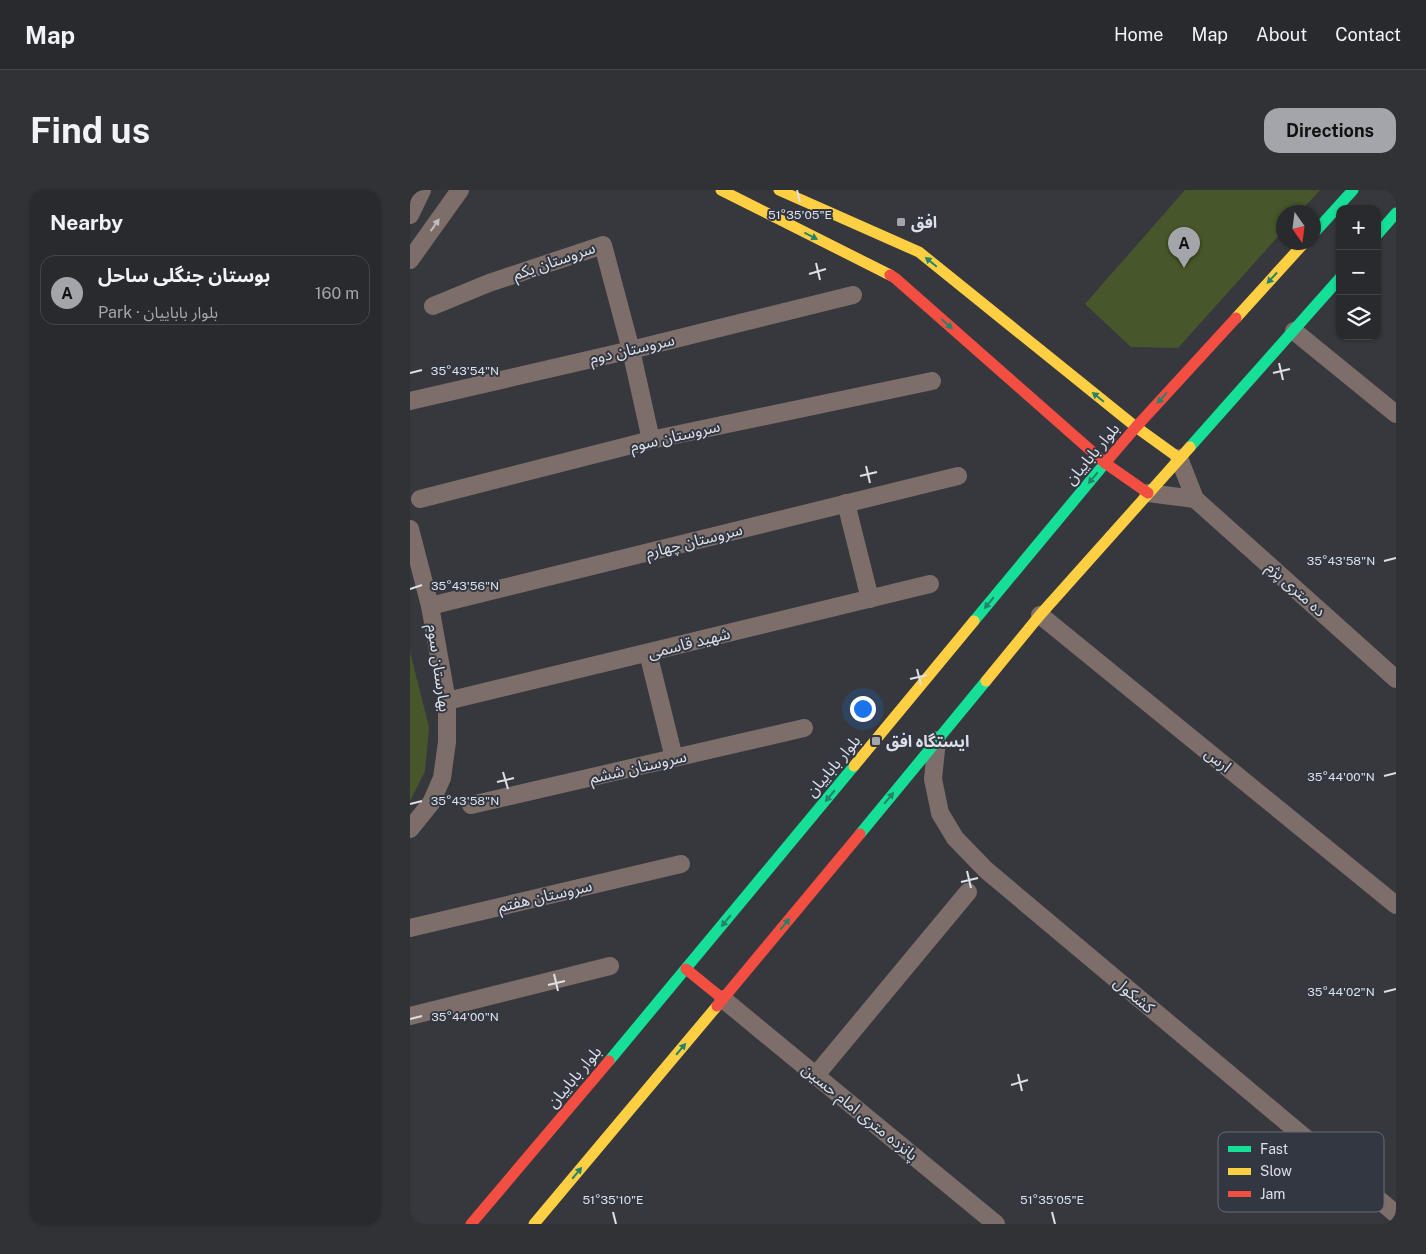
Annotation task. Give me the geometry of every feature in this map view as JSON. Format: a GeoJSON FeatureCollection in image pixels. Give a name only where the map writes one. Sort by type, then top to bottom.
{"type":"FeatureCollection","features":[{"type":"Feature","properties":{"kind":"main road"},"geometry":{"type":"LineString","coordinates":[[721,190],[895,278],[1105,463],[1148,493]]}},
{"type":"Feature","properties":{"kind":"main road"},"geometry":{"type":"LineString","coordinates":[[779,190],[919,252],[1136,427],[1179,458]]}},
{"type":"Feature","properties":{"kind":"main road"},"geometry":{"type":"LineString","coordinates":[[1321,225],[1353,190]]}},
{"type":"Feature","properties":{"kind":"main road"},"geometry":{"type":"LineString","coordinates":[[1381,230],[1396,213]]}},
{"type":"Feature","properties":{"kind":"main road","name":"بلوار باباییان"},"geometry":{"type":"LineString","coordinates":[[471,1224],[686,969],[1105,463],[1298,250]]}},
{"type":"Feature","properties":{"kind":"main road"},"geometry":{"type":"LineString","coordinates":[[534,1224],[723,999],[1040,615],[1336,283]]}},
{"type":"Feature","properties":{"kind":"main road"},"geometry":{"type":"LineString","coordinates":[[686,969],[723,999]]}},
{"type":"Feature","properties":{"kind":"street"},"geometry":{"type":"LineString","coordinates":[[410,215],[422,190]]}},
{"type":"Feature","properties":{"kind":"street"},"geometry":{"type":"LineString","coordinates":[[410,260],[460,190]]}},
{"type":"Feature","properties":{"kind":"street","name":"سروستان یکم"},"geometry":{"type":"LineString","coordinates":[[433,306],[489,283],[602,245],[631,350]]}},
{"type":"Feature","properties":{"kind":"street","name":"سروستان دوم"},"geometry":{"type":"LineString","coordinates":[[410,401],[631,350],[853,295]]}},
{"type":"Feature","properties":{"kind":"street"},"geometry":{"type":"LineString","coordinates":[[1294,331],[1396,414]]}},
{"type":"Feature","properties":{"kind":"street"},"geometry":{"type":"LineString","coordinates":[[631,350],[652,440]]}},
{"type":"Feature","properties":{"kind":"street","name":"سروستان سوم"},"geometry":{"type":"LineString","coordinates":[[420,499],[652,440],[932,382]]}},
{"type":"Feature","properties":{"kind":"street","name":"ده متری پژم"},"geometry":{"type":"LineString","coordinates":[[1179,458],[1195,498],[1396,679]]}},
{"type":"Feature","properties":{"kind":"street","name":"سروستان چهارم"},"geometry":{"type":"LineString","coordinates":[[430,606],[958,476]]}},
{"type":"Feature","properties":{"kind":"street"},"geometry":{"type":"LineString","coordinates":[[1148,493],[1195,498]]}},
{"type":"Feature","properties":{"kind":"street"},"geometry":{"type":"LineString","coordinates":[[846,503],[870,599]]}},
{"type":"Feature","properties":{"kind":"street","name":"بهارستان سوم"},"geometry":{"type":"LineString","coordinates":[[410,529],[430,606],[447,701],[446,742],[442,778],[431,803],[410,829]]}},
{"type":"Feature","properties":{"kind":"street","name":"شهید قاسمی"},"geometry":{"type":"LineString","coordinates":[[447,701],[930,584]]}},
{"type":"Feature","properties":{"kind":"street","name":"ارس"},"geometry":{"type":"LineString","coordinates":[[1040,615],[1396,905]]}},
{"type":"Feature","properties":{"kind":"street"},"geometry":{"type":"LineString","coordinates":[[648,653],[674,758]]}},
{"type":"Feature","properties":{"kind":"street","name":"سروستان ششم"},"geometry":{"type":"LineString","coordinates":[[471,805],[804,728]]}},
{"type":"Feature","properties":{"kind":"street","name":"کشکول"},"geometry":{"type":"LineString","coordinates":[[937,740],[933,779],[940,813],[955,838],[994,877],[1298,1132]]}},
{"type":"Feature","properties":{"kind":"street","name":"سروستان هفتم"},"geometry":{"type":"LineString","coordinates":[[410,928],[681,864]]}},
{"type":"Feature","properties":{"kind":"street"},"geometry":{"type":"LineString","coordinates":[[816,1075],[968,892]]}},
{"type":"Feature","properties":{"kind":"street"},"geometry":{"type":"LineString","coordinates":[[410,1016],[610,966]]}},
{"type":"Feature","properties":{"kind":"street","name":"پانزده متری امام حسین"},"geometry":{"type":"LineString","coordinates":[[723,999],[996,1224]]}},
{"type":"Feature","properties":{"kind":"street","name":"کشکول"},"geometry":{"type":"LineString","coordinates":[[1384,1204],[1396,1214]]}},
{"type":"Feature","properties":{"kind":"green space"},"geometry":{"type":"Polygon","coordinates":[[[1185,190],[1320,190],[1306,205],[1276,205],[1276,239],[1178,348],[1131,347],[1085,304],[1185,190]]]}},
{"type":"Feature","properties":{"kind":"green space"},"geometry":{"type":"Polygon","coordinates":[[[410,652],[429,727],[425,771],[410,801],[410,652]]]}},
{"type":"Feature","properties":{"kind":"traffic: fast"},"geometry":{"type":"LineString","coordinates":[[1321,225],[1353,190]]}},
{"type":"Feature","properties":{"kind":"traffic: fast"},"geometry":{"type":"LineString","coordinates":[[1381,230],[1396,213]]}},
{"type":"Feature","properties":{"kind":"traffic: fast"},"geometry":{"type":"LineString","coordinates":[[1190,447],[1336,283]]}},
{"type":"Feature","properties":{"kind":"traffic: fast"},"geometry":{"type":"LineString","coordinates":[[974,621],[1106,462]]}},
{"type":"Feature","properties":{"kind":"traffic: fast"},"geometry":{"type":"LineString","coordinates":[[860,834],[986,681]]}},
{"type":"Feature","properties":{"kind":"traffic: fast"},"geometry":{"type":"LineString","coordinates":[[609,1061],[854,766]]}},
{"type":"Feature","properties":{"kind":"traffic: slow"},"geometry":{"type":"LineString","coordinates":[[721,190],[890,275]]}},
{"type":"Feature","properties":{"kind":"traffic: slow"},"geometry":{"type":"LineString","coordinates":[[779,190],[919,252],[1136,427],[1179,458]]}},
{"type":"Feature","properties":{"kind":"traffic: slow"},"geometry":{"type":"LineString","coordinates":[[1236,318],[1298,250]]}},
{"type":"Feature","properties":{"kind":"traffic: slow"},"geometry":{"type":"LineString","coordinates":[[986,681],[1040,615],[1190,447]]}},
{"type":"Feature","properties":{"kind":"traffic: slow"},"geometry":{"type":"LineString","coordinates":[[854,766],[974,621]]}},
{"type":"Feature","properties":{"kind":"traffic: slow"},"geometry":{"type":"LineString","coordinates":[[534,1224],[717,1006]]}},
{"type":"Feature","properties":{"kind":"traffic: jam"},"geometry":{"type":"LineString","coordinates":[[890,275],[1105,463],[1148,493]]}},
{"type":"Feature","properties":{"kind":"traffic: jam"},"geometry":{"type":"LineString","coordinates":[[1106,462],[1236,318]]}},
{"type":"Feature","properties":{"kind":"traffic: jam"},"geometry":{"type":"LineString","coordinates":[[717,1006],[860,834]]}},
{"type":"Feature","properties":{"kind":"traffic: jam"},"geometry":{"type":"LineString","coordinates":[[686,969],[723,999]]}},
{"type":"Feature","properties":{"kind":"traffic: jam"},"geometry":{"type":"LineString","coordinates":[[471,1224],[609,1061]]}},
{"type":"Feature","properties":{"kind":"place","name":"افق"},"geometry":{"type":"Point","coordinates":[901,222]}},
{"type":"Feature","properties":{"kind":"place","name":"بوستان جنگلی ساحل"},"geometry":{"type":"Point","coordinates":[1184,268]}},
{"type":"Feature","properties":{"kind":"place","name":"ایستگاه افق"},"geometry":{"type":"Point","coordinates":[876,741]}}]}
